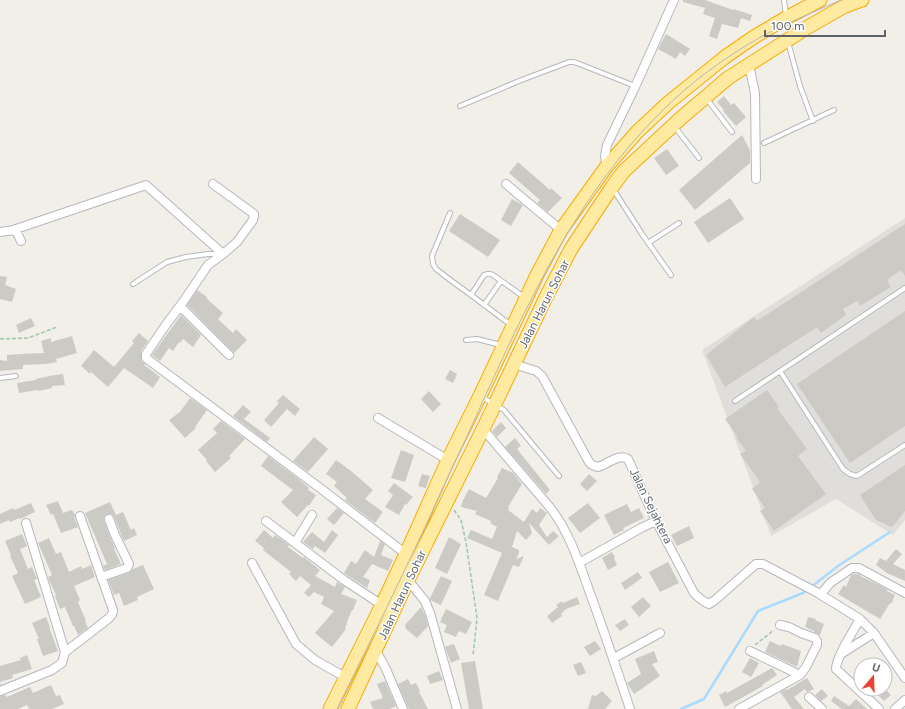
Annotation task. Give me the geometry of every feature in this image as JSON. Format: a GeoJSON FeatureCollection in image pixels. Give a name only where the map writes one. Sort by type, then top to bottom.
{"type":"FeatureCollection","features":[{"type":"Feature","properties":{"kind":"highway","name":"Jalan Harun Sohar"},"geometry":{"type":"LineString","coordinates":[[330,709],[382,605],[448,460],[537,275],[561,230],[607,166],[637,132],[668,103],[725,56],[786,18],[820,0]]}},
{"type":"Feature","properties":{"kind":"highway","name":"Jalan Harun Sohar"},"geometry":{"type":"LineString","coordinates":[[351,705],[408,580],[447,503],[546,297],[572,249],[612,187],[624,171],[673,125],[728,78],[787,40],[843,7],[862,0]]}},
{"type":"Feature","properties":{"kind":"street"},"geometry":{"type":"LineString","coordinates":[[607,166],[605,156],[607,145],[674,0]]}},
{"type":"Feature","properties":{"kind":"street"},"geometry":{"type":"LineString","coordinates":[[748,65],[755,93],[756,180]]}},
{"type":"Feature","properties":{"kind":"street"},"geometry":{"type":"LineString","coordinates":[[214,184],[254,214],[253,220],[237,242],[208,265],[146,354],[146,358],[406,554]]}},
{"type":"Feature","properties":{"kind":"street"},"geometry":{"type":"LineString","coordinates":[[506,184],[561,230]]}},
{"type":"Feature","properties":{"kind":"street"},"geometry":{"type":"LineString","coordinates":[[0,232],[13,230],[146,186],[223,254]]}},
{"type":"Feature","properties":{"kind":"street"},"geometry":{"type":"LineString","coordinates":[[13,230],[17,233],[21,241]]}},
{"type":"Feature","properties":{"kind":"street"},"geometry":{"type":"LineString","coordinates":[[180,306],[229,355]]}},
{"type":"Feature","properties":{"kind":"street","name":"Jalan Sejahtera"},"geometry":{"type":"LineString","coordinates":[[514,364],[536,371],[542,376],[592,465],[598,467],[620,457],[625,457],[628,459],[656,521],[694,593],[700,599],[709,604],[756,564],[763,564],[820,594]]}},
{"type":"Feature","properties":{"kind":"street"},"geometry":{"type":"LineString","coordinates":[[378,418],[448,460]]}},
{"type":"Feature","properties":{"kind":"street"},"geometry":{"type":"LineString","coordinates":[[483,429],[556,515],[562,525],[579,563],[614,658],[630,709]]}},
{"type":"Feature","properties":{"kind":"street"},"geometry":{"type":"LineString","coordinates":[[295,543],[312,515]]}},
{"type":"Feature","properties":{"kind":"street"},"geometry":{"type":"LineString","coordinates":[[65,652],[109,618],[113,610],[80,516]]}},
{"type":"Feature","properties":{"kind":"street"},"geometry":{"type":"LineString","coordinates":[[101,577],[127,568],[129,564],[109,520]]}},
{"type":"Feature","properties":{"kind":"street"},"geometry":{"type":"LineString","coordinates":[[266,521],[344,580],[382,605]]}},
{"type":"Feature","properties":{"kind":"street"},"geometry":{"type":"LineString","coordinates":[[579,563],[656,521]]}},
{"type":"Feature","properties":{"kind":"street"},"geometry":{"type":"LineString","coordinates":[[0,691],[52,670],[62,663],[65,652],[26,523]]}},
{"type":"Feature","properties":{"kind":"street"},"geometry":{"type":"LineString","coordinates":[[252,563],[296,644],[315,660],[345,677]]}},
{"type":"Feature","properties":{"kind":"street"},"geometry":{"type":"LineString","coordinates":[[905,593],[856,567],[852,568],[830,583],[820,594],[860,619],[874,634],[905,678]]}},
{"type":"Feature","properties":{"kind":"street"},"geometry":{"type":"LineString","coordinates":[[408,580],[425,601],[430,613],[457,709]]}},
{"type":"Feature","properties":{"kind":"street"},"geometry":{"type":"LineString","coordinates":[[860,619],[840,654],[836,668],[879,709]]}},
{"type":"Feature","properties":{"kind":"street"},"geometry":{"type":"LineString","coordinates":[[740,709],[800,674],[806,667],[818,645],[815,638],[789,627],[780,625]]}},
{"type":"Feature","properties":{"kind":"street"},"geometry":{"type":"LineString","coordinates":[[614,658],[660,633]]}},
{"type":"Feature","properties":{"kind":"street"},"geometry":{"type":"LineString","coordinates":[[840,654],[874,634]]}},
{"type":"Feature","properties":{"kind":"street"},"geometry":{"type":"LineString","coordinates":[[750,650],[800,674]]}},
{"type":"Feature","properties":{"kind":"street"},"geometry":{"type":"LineString","coordinates":[[376,651],[403,709]]}},
{"type":"Feature","properties":{"kind":"street"},"geometry":{"type":"LineString","coordinates":[[808,697],[822,709]]}},
{"type":"Feature","properties":{"kind":"street"},"geometry":{"type":"LineString","coordinates":[[895,709],[905,700]]}},
{"type":"Feature","properties":{"kind":"lane"},"geometry":{"type":"LineString","coordinates":[[784,0],[786,18]]}},
{"type":"Feature","properties":{"kind":"lane"},"geometry":{"type":"LineString","coordinates":[[787,40],[800,86],[813,121]]}},
{"type":"Feature","properties":{"kind":"lane"},"geometry":{"type":"LineString","coordinates":[[460,106],[569,62],[577,63],[635,86]]}},
{"type":"Feature","properties":{"kind":"lane"},"geometry":{"type":"LineString","coordinates":[[705,97],[732,132]]}},
{"type":"Feature","properties":{"kind":"lane"},"geometry":{"type":"LineString","coordinates":[[764,143],[834,110]]}},
{"type":"Feature","properties":{"kind":"lane"},"geometry":{"type":"LineString","coordinates":[[673,125],[699,158]]}},
{"type":"Feature","properties":{"kind":"lane"},"geometry":{"type":"LineString","coordinates":[[612,187],[648,243],[671,275]]}},
{"type":"Feature","properties":{"kind":"lane"},"geometry":{"type":"LineString","coordinates":[[450,213],[432,256],[436,269],[513,326]]}},
{"type":"Feature","properties":{"kind":"lane"},"geometry":{"type":"LineString","coordinates":[[648,243],[679,223]]}},
{"type":"Feature","properties":{"kind":"lane"},"geometry":{"type":"LineString","coordinates":[[133,284],[167,262],[186,257],[208,254],[223,254]]}},
{"type":"Feature","properties":{"kind":"lane"},"geometry":{"type":"LineString","coordinates":[[471,295],[484,275],[487,273],[526,299]]}},
{"type":"Feature","properties":{"kind":"lane"},"geometry":{"type":"LineString","coordinates":[[484,305],[501,281]]}},
{"type":"Feature","properties":{"kind":"lane"},"geometry":{"type":"LineString","coordinates":[[735,400],[905,288]]}},
{"type":"Feature","properties":{"kind":"lane"},"geometry":{"type":"LineString","coordinates":[[466,340],[477,339],[503,346]]}},
{"type":"Feature","properties":{"kind":"lane"},"geometry":{"type":"LineString","coordinates":[[780,370],[843,469],[850,474],[857,476],[905,445]]}},
{"type":"Feature","properties":{"kind":"lane"},"geometry":{"type":"LineString","coordinates":[[0,378],[16,376]]}},
{"type":"Feature","properties":{"kind":"lane"},"geometry":{"type":"LineString","coordinates":[[480,396],[504,410],[559,476]]}},
{"type":"Feature","properties":{"kind":"path"},"geometry":{"type":"LineString","coordinates":[[0,339],[28,338],[57,327]]}},
{"type":"Feature","properties":{"kind":"path"},"geometry":{"type":"LineString","coordinates":[[447,503],[461,520],[466,542],[477,618],[473,656]]}},
{"type":"Feature","properties":{"kind":"path"},"geometry":{"type":"LineString","coordinates":[[750,650],[780,625]]}},
{"type":"Feature","properties":{"kind":"shaded area"},"geometry":{"type":"Polygon","coordinates":[[[905,218],[905,520],[893,535],[836,499],[771,536],[702,350],[905,218]]]}},
{"type":"Feature","properties":{"kind":"building"},"geometry":{"type":"Polygon","coordinates":[[[683,0],[705,0],[752,15],[750,21],[741,18],[738,28],[722,24],[717,39],[709,36],[715,18],[703,14],[705,8],[683,2],[683,0]]]}},
{"type":"Feature","properties":{"kind":"building"},"geometry":{"type":"Polygon","coordinates":[[[666,34],[690,49],[685,56],[680,52],[676,59],[658,49],[666,34]]]}},
{"type":"Feature","properties":{"kind":"building"},"geometry":{"type":"Polygon","coordinates":[[[724,96],[731,105],[734,103],[746,117],[736,126],[717,102],[724,96]]]}},
{"type":"Feature","properties":{"kind":"building"},"geometry":{"type":"Polygon","coordinates":[[[742,135],[750,150],[750,163],[695,210],[679,190],[742,135]]]}},
{"type":"Feature","properties":{"kind":"building"},"geometry":{"type":"Polygon","coordinates":[[[667,149],[679,166],[666,175],[654,158],[667,149]]]}},
{"type":"Feature","properties":{"kind":"building"},"geometry":{"type":"Polygon","coordinates":[[[518,162],[550,190],[551,188],[562,198],[548,212],[537,203],[540,200],[509,173],[518,162]]]}},
{"type":"Feature","properties":{"kind":"building"},"geometry":{"type":"Polygon","coordinates":[[[730,198],[744,219],[708,243],[694,222],[730,198]]]}},
{"type":"Feature","properties":{"kind":"building"},"geometry":{"type":"Polygon","coordinates":[[[512,199],[523,205],[511,226],[501,220],[512,199]]]}},
{"type":"Feature","properties":{"kind":"building"},"geometry":{"type":"Polygon","coordinates":[[[460,214],[500,240],[488,257],[449,231],[460,214]]]}},
{"type":"Feature","properties":{"kind":"building"},"geometry":{"type":"Polygon","coordinates":[[[905,224],[905,276],[901,270],[887,280],[891,287],[860,306],[857,301],[843,309],[846,315],[821,333],[817,327],[725,387],[706,355],[754,317],[757,321],[905,224]]]}},
{"type":"Feature","properties":{"kind":"building"},"geometry":{"type":"Polygon","coordinates":[[[0,276],[7,277],[5,285],[16,289],[12,302],[0,299],[0,276]]]}},
{"type":"Feature","properties":{"kind":"building"},"geometry":{"type":"Polygon","coordinates":[[[197,290],[207,297],[206,298],[223,313],[218,319],[233,333],[236,329],[247,340],[234,353],[187,305],[197,290]]]}},
{"type":"Feature","properties":{"kind":"building"},"geometry":{"type":"Polygon","coordinates":[[[905,311],[905,426],[850,463],[797,384],[905,311]]]}},
{"type":"Feature","properties":{"kind":"building"},"geometry":{"type":"Polygon","coordinates":[[[181,315],[201,335],[193,347],[183,339],[173,351],[169,348],[160,361],[152,355],[181,315]]]}},
{"type":"Feature","properties":{"kind":"building"},"geometry":{"type":"Polygon","coordinates":[[[31,318],[35,326],[19,333],[16,325],[31,318]]]}},
{"type":"Feature","properties":{"kind":"building"},"geometry":{"type":"Polygon","coordinates":[[[139,333],[148,341],[141,351],[141,360],[145,364],[144,365],[160,377],[153,388],[124,368],[108,387],[91,372],[90,374],[81,366],[94,350],[114,367],[134,343],[132,341],[139,333]]]}},
{"type":"Feature","properties":{"kind":"building"},"geometry":{"type":"Polygon","coordinates":[[[72,336],[77,353],[56,359],[57,362],[23,365],[23,369],[0,371],[0,360],[7,361],[7,355],[44,353],[41,341],[51,338],[51,342],[72,336]]]}},
{"type":"Feature","properties":{"kind":"building"},"geometry":{"type":"Polygon","coordinates":[[[450,370],[457,374],[453,383],[445,379],[450,370]]]}},
{"type":"Feature","properties":{"kind":"building"},"geometry":{"type":"Polygon","coordinates":[[[63,374],[65,385],[52,386],[52,388],[39,391],[19,393],[17,383],[63,374]]]}},
{"type":"Feature","properties":{"kind":"building"},"geometry":{"type":"Polygon","coordinates":[[[767,390],[779,407],[777,408],[807,449],[798,456],[826,494],[774,531],[760,511],[765,508],[752,489],[760,482],[740,454],[746,451],[725,419],[767,390]]]}},
{"type":"Feature","properties":{"kind":"building"},"geometry":{"type":"Polygon","coordinates":[[[429,391],[441,404],[433,412],[421,399],[429,391]]]}},
{"type":"Feature","properties":{"kind":"building"},"geometry":{"type":"Polygon","coordinates":[[[283,395],[300,409],[295,416],[287,409],[271,427],[264,420],[279,403],[277,401],[283,395]]]}},
{"type":"Feature","properties":{"kind":"building"},"geometry":{"type":"Polygon","coordinates":[[[190,398],[207,410],[195,427],[196,428],[185,438],[169,420],[180,412],[190,398]]]}},
{"type":"Feature","properties":{"kind":"building"},"geometry":{"type":"Polygon","coordinates":[[[243,405],[251,412],[244,419],[270,438],[267,442],[233,416],[243,405]]]}},
{"type":"Feature","properties":{"kind":"building"},"geometry":{"type":"Polygon","coordinates":[[[221,421],[245,439],[229,456],[231,458],[215,472],[198,450],[217,433],[213,429],[221,421]]]}},
{"type":"Feature","properties":{"kind":"building"},"geometry":{"type":"Polygon","coordinates":[[[501,422],[506,428],[497,437],[492,431],[501,422]]]}},
{"type":"Feature","properties":{"kind":"building"},"geometry":{"type":"Polygon","coordinates":[[[314,437],[328,449],[308,472],[293,461],[314,437]]]}},
{"type":"Feature","properties":{"kind":"building"},"geometry":{"type":"Polygon","coordinates":[[[515,438],[521,446],[517,449],[550,490],[546,494],[505,447],[515,438]]]}},
{"type":"Feature","properties":{"kind":"building"},"geometry":{"type":"Polygon","coordinates":[[[401,450],[414,455],[405,482],[391,478],[401,450]]]}},
{"type":"Feature","properties":{"kind":"building"},"geometry":{"type":"Polygon","coordinates":[[[268,456],[300,480],[309,488],[308,490],[316,495],[309,506],[308,505],[297,517],[281,502],[293,490],[261,466],[268,456]]]}},
{"type":"Feature","properties":{"kind":"building"},"geometry":{"type":"Polygon","coordinates":[[[336,460],[373,490],[365,499],[383,512],[375,523],[345,500],[347,498],[334,486],[337,482],[326,474],[336,460]]]}},
{"type":"Feature","properties":{"kind":"building"},"geometry":{"type":"Polygon","coordinates":[[[905,465],[905,511],[892,527],[876,520],[860,495],[905,465]]]}},
{"type":"Feature","properties":{"kind":"building"},"geometry":{"type":"Polygon","coordinates":[[[502,468],[513,473],[522,484],[508,507],[508,510],[524,522],[532,509],[537,513],[540,508],[547,513],[539,525],[547,537],[553,531],[559,536],[549,545],[529,523],[532,533],[526,540],[517,531],[512,547],[519,550],[516,559],[524,556],[519,567],[513,565],[498,601],[484,595],[502,553],[467,538],[471,530],[492,539],[497,527],[490,523],[491,521],[475,514],[477,511],[461,507],[469,489],[486,498],[502,468]]]}},
{"type":"Feature","properties":{"kind":"building"},"geometry":{"type":"Polygon","coordinates":[[[422,474],[430,476],[426,488],[418,486],[422,474]]]}},
{"type":"Feature","properties":{"kind":"building"},"geometry":{"type":"Polygon","coordinates":[[[589,474],[597,481],[587,491],[580,484],[589,474]]]}},
{"type":"Feature","properties":{"kind":"building"},"geometry":{"type":"Polygon","coordinates":[[[394,483],[413,497],[406,505],[405,504],[399,515],[385,507],[393,495],[388,491],[394,483]]]}},
{"type":"Feature","properties":{"kind":"building"},"geometry":{"type":"Polygon","coordinates":[[[58,501],[63,513],[72,510],[78,527],[61,533],[53,514],[51,515],[46,505],[58,501]]]}},
{"type":"Feature","properties":{"kind":"building"},"geometry":{"type":"Polygon","coordinates":[[[110,502],[116,515],[123,512],[131,530],[134,528],[137,535],[124,541],[113,515],[105,515],[104,521],[121,564],[105,570],[103,566],[107,564],[85,513],[110,502]]]}},
{"type":"Feature","properties":{"kind":"building"},"geometry":{"type":"Polygon","coordinates":[[[31,503],[35,512],[20,519],[19,518],[10,522],[9,520],[0,524],[0,514],[13,508],[14,510],[31,503]]]}},
{"type":"Feature","properties":{"kind":"building"},"geometry":{"type":"Polygon","coordinates":[[[588,503],[600,518],[580,533],[568,518],[588,503]]]}},
{"type":"Feature","properties":{"kind":"building"},"geometry":{"type":"Polygon","coordinates":[[[627,504],[631,512],[639,508],[644,518],[623,528],[624,530],[614,535],[604,515],[627,504]]]}},
{"type":"Feature","properties":{"kind":"building"},"geometry":{"type":"Polygon","coordinates":[[[337,508],[344,513],[334,525],[327,519],[337,508]]]}},
{"type":"Feature","properties":{"kind":"building"},"geometry":{"type":"Polygon","coordinates":[[[689,526],[694,538],[677,546],[671,535],[689,526]]]}},
{"type":"Feature","properties":{"kind":"building"},"geometry":{"type":"Polygon","coordinates":[[[264,530],[273,538],[275,535],[289,545],[288,547],[303,558],[304,557],[320,570],[315,576],[335,587],[337,582],[345,587],[341,594],[357,600],[348,619],[346,629],[332,647],[315,633],[334,611],[321,604],[324,597],[314,592],[309,597],[304,593],[311,585],[300,576],[296,581],[289,574],[291,572],[263,550],[264,548],[255,541],[264,530]]]}},
{"type":"Feature","properties":{"kind":"building"},"geometry":{"type":"Polygon","coordinates":[[[332,530],[338,535],[325,553],[315,546],[313,549],[303,542],[312,532],[324,542],[332,530]]]}},
{"type":"Feature","properties":{"kind":"building"},"geometry":{"type":"Polygon","coordinates":[[[22,534],[27,546],[20,549],[28,569],[32,567],[37,579],[34,580],[41,597],[25,604],[12,576],[18,573],[5,541],[22,534]]]}},
{"type":"Feature","properties":{"kind":"building"},"geometry":{"type":"Polygon","coordinates":[[[449,537],[461,544],[447,574],[435,568],[449,537]]]}},
{"type":"Feature","properties":{"kind":"building"},"geometry":{"type":"Polygon","coordinates":[[[49,538],[56,554],[61,552],[69,572],[81,566],[82,569],[91,565],[95,577],[74,586],[80,600],[78,602],[88,628],[78,635],[65,607],[60,609],[48,577],[52,575],[38,543],[49,538]]]}},
{"type":"Feature","properties":{"kind":"building"},"geometry":{"type":"Polygon","coordinates":[[[380,541],[385,544],[381,555],[393,560],[388,571],[372,564],[363,577],[370,580],[367,588],[344,573],[351,561],[356,564],[365,550],[374,557],[380,541]]]}},
{"type":"Feature","properties":{"kind":"building"},"geometry":{"type":"Polygon","coordinates":[[[896,549],[902,554],[893,564],[905,570],[905,581],[887,573],[876,565],[880,558],[886,561],[896,549]]]}},
{"type":"Feature","properties":{"kind":"building"},"geometry":{"type":"Polygon","coordinates":[[[612,552],[617,565],[608,570],[602,558],[612,552]]]}},
{"type":"Feature","properties":{"kind":"building"},"geometry":{"type":"Polygon","coordinates":[[[668,562],[679,583],[660,592],[649,572],[668,562]]]}},
{"type":"Feature","properties":{"kind":"building"},"geometry":{"type":"Polygon","coordinates":[[[143,565],[154,589],[137,597],[138,600],[124,606],[119,593],[114,595],[108,580],[129,573],[133,569],[143,565]]]}},
{"type":"Feature","properties":{"kind":"building"},"geometry":{"type":"Polygon","coordinates":[[[638,572],[642,578],[625,590],[621,583],[638,572]]]}},
{"type":"Feature","properties":{"kind":"building"},"geometry":{"type":"Polygon","coordinates":[[[851,575],[861,575],[860,576],[895,595],[891,604],[890,603],[880,619],[838,594],[844,585],[846,587],[851,575]]]}},
{"type":"Feature","properties":{"kind":"building"},"geometry":{"type":"Polygon","coordinates":[[[441,576],[452,581],[441,605],[430,600],[430,598],[441,576]]]}},
{"type":"Feature","properties":{"kind":"building"},"geometry":{"type":"Polygon","coordinates":[[[577,597],[580,604],[566,609],[561,614],[562,616],[552,623],[547,616],[558,607],[556,605],[562,601],[563,603],[577,597]]]}},
{"type":"Feature","properties":{"kind":"building"},"geometry":{"type":"Polygon","coordinates":[[[643,597],[651,606],[639,617],[631,607],[643,597]]]}},
{"type":"Feature","properties":{"kind":"building"},"geometry":{"type":"Polygon","coordinates":[[[421,607],[428,626],[417,638],[406,629],[405,625],[421,607]]]}},
{"type":"Feature","properties":{"kind":"building"},"geometry":{"type":"Polygon","coordinates":[[[446,609],[472,622],[466,634],[459,631],[456,637],[444,632],[447,625],[440,622],[446,609]]]}},
{"type":"Feature","properties":{"kind":"building"},"geometry":{"type":"Polygon","coordinates":[[[46,617],[58,651],[43,656],[37,639],[39,639],[32,623],[46,617]]]}},
{"type":"Feature","properties":{"kind":"building"},"geometry":{"type":"Polygon","coordinates":[[[808,617],[816,619],[815,620],[824,624],[820,635],[805,627],[808,617]]]}},
{"type":"Feature","properties":{"kind":"building"},"geometry":{"type":"Polygon","coordinates":[[[625,619],[629,625],[620,631],[615,625],[625,619]]]}},
{"type":"Feature","properties":{"kind":"building"},"geometry":{"type":"Polygon","coordinates":[[[595,641],[601,649],[590,656],[584,647],[595,641]]]}},
{"type":"Feature","properties":{"kind":"building"},"geometry":{"type":"Polygon","coordinates":[[[770,641],[781,646],[782,644],[801,651],[797,667],[765,652],[770,641]]]}},
{"type":"Feature","properties":{"kind":"building"},"geometry":{"type":"Polygon","coordinates":[[[454,644],[460,659],[451,663],[445,647],[454,644]]]}},
{"type":"Feature","properties":{"kind":"building"},"geometry":{"type":"Polygon","coordinates":[[[654,651],[658,662],[652,664],[660,676],[634,694],[627,683],[641,674],[635,659],[654,651]]]}},
{"type":"Feature","properties":{"kind":"building"},"geometry":{"type":"Polygon","coordinates":[[[27,655],[32,669],[12,675],[13,678],[0,682],[0,666],[21,660],[20,658],[27,655]]]}},
{"type":"Feature","properties":{"kind":"building"},"geometry":{"type":"Polygon","coordinates":[[[750,658],[759,663],[751,677],[742,672],[750,658]]]}},
{"type":"Feature","properties":{"kind":"building"},"geometry":{"type":"Polygon","coordinates":[[[475,661],[483,709],[469,709],[461,663],[475,661]]]}},
{"type":"Feature","properties":{"kind":"building"},"geometry":{"type":"Polygon","coordinates":[[[581,662],[586,673],[578,676],[573,665],[581,662]]]}},
{"type":"Feature","properties":{"kind":"building"},"geometry":{"type":"Polygon","coordinates":[[[772,668],[777,675],[762,685],[763,686],[725,707],[719,695],[726,691],[727,693],[772,668]]]}},
{"type":"Feature","properties":{"kind":"building"},"geometry":{"type":"Polygon","coordinates":[[[439,671],[443,680],[430,684],[427,676],[439,671]]]}},
{"type":"Feature","properties":{"kind":"building"},"geometry":{"type":"Polygon","coordinates":[[[807,678],[814,689],[807,692],[805,689],[794,697],[804,709],[792,709],[780,692],[786,689],[787,690],[807,678]]]}},
{"type":"Feature","properties":{"kind":"building"},"geometry":{"type":"Polygon","coordinates":[[[408,679],[411,685],[416,683],[428,709],[409,709],[398,684],[408,679]]]}},
{"type":"Feature","properties":{"kind":"building"},"geometry":{"type":"Polygon","coordinates":[[[385,681],[396,706],[390,709],[373,709],[370,702],[383,698],[377,684],[385,681]]]}},
{"type":"Feature","properties":{"kind":"building"},"geometry":{"type":"Polygon","coordinates":[[[51,685],[56,696],[60,695],[64,704],[52,709],[29,709],[27,705],[18,709],[0,709],[0,696],[6,695],[7,697],[30,687],[33,693],[51,685]]]}},
{"type":"Feature","properties":{"kind":"building"},"geometry":{"type":"Polygon","coordinates":[[[822,689],[828,696],[821,701],[815,695],[822,689]]]}},
{"type":"Feature","properties":{"kind":"building"},"geometry":{"type":"Polygon","coordinates":[[[602,691],[612,701],[605,709],[588,709],[592,695],[596,696],[602,691]]]}},
{"type":"Feature","properties":{"kind":"building"},"geometry":{"type":"Polygon","coordinates":[[[834,696],[849,706],[856,699],[867,709],[842,709],[831,701],[834,696]]]}},
{"type":"Feature","properties":{"kind":"building"},"geometry":{"type":"Polygon","coordinates":[[[880,697],[889,697],[884,701],[880,697]]]}},
{"type":"Feature","properties":{"kind":"waterway"},"geometry":{"type":"LineString","coordinates":[[811,587],[838,566],[890,532]]}},
{"type":"Feature","properties":{"kind":"waterway"},"geometry":{"type":"LineString","coordinates":[[681,709],[704,699],[758,611],[807,590]]}},
{"type":"Feature","properties":{"kind":"tram line"},"geometry":{"type":"LineString","coordinates":[[337,709],[382,618],[525,312],[572,226],[599,185],[629,147],[662,111],[684,90],[708,71],[759,38],[841,0]]}}]}
